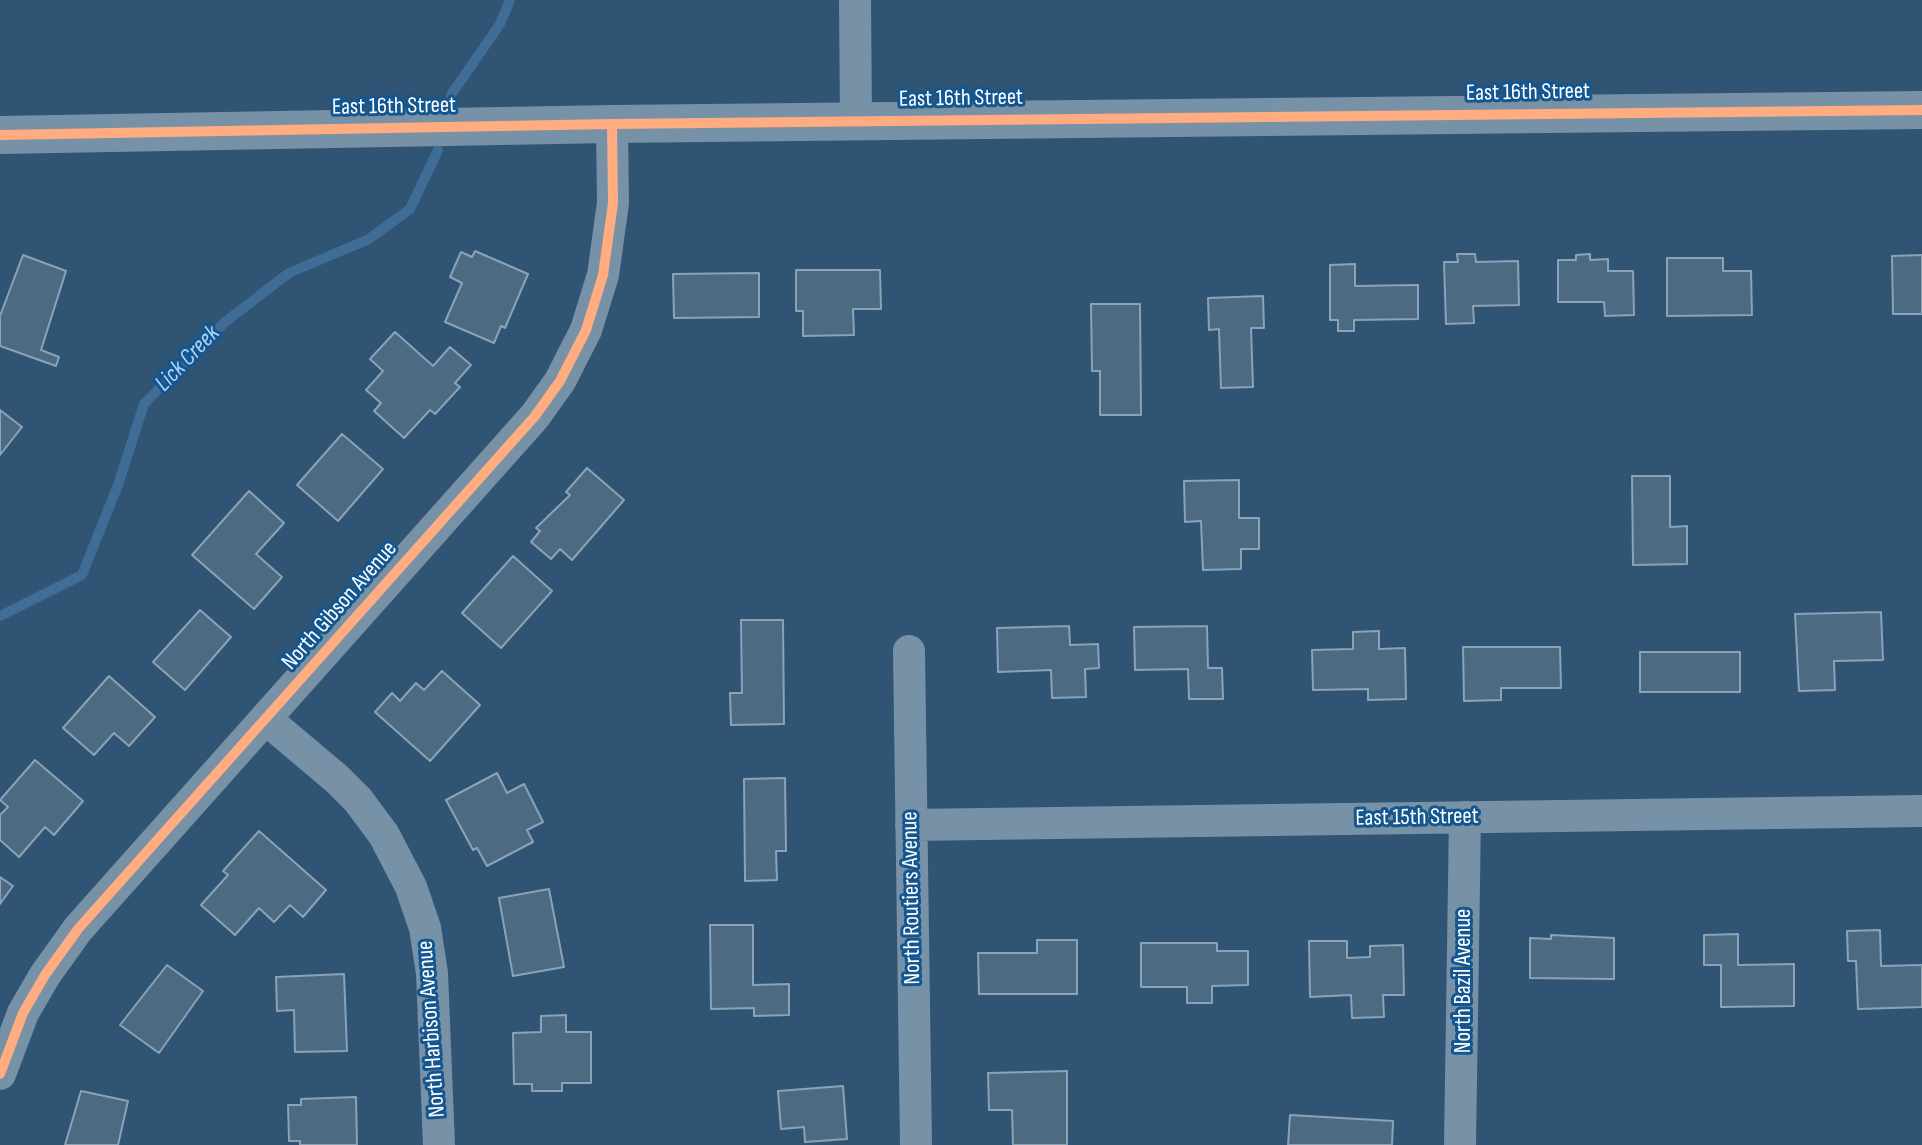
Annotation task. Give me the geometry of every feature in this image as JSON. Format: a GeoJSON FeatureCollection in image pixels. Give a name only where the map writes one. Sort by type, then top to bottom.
{"type":"FeatureCollection","features":[{"type":"Feature","properties":{"kind":"street"},"geometry":{"type":"LineString","coordinates":[[855,0],[856,121]]}},
{"type":"Feature","properties":{"kind":"street","name":"East 16th Street"},"geometry":{"type":"LineString","coordinates":[[0,135],[612,124],[1922,110]]}},
{"type":"Feature","properties":{"kind":"street","name":"North Gibson Avenue"},"geometry":{"type":"LineString","coordinates":[[0,1074],[23,1013],[69,941],[535,416],[560,381],[586,330],[609,247],[612,124]]}},
{"type":"Feature","properties":{"kind":"street","name":"North Routiers Avenue"},"geometry":{"type":"LineString","coordinates":[[909,651],[916,1145]]}},
{"type":"Feature","properties":{"kind":"street","name":"North Harbison Avenue"},"geometry":{"type":"LineString","coordinates":[[267,720],[358,800],[384,835],[411,887],[425,928],[432,973],[439,1145]]}},
{"type":"Feature","properties":{"kind":"street","name":"East 15th Street"},"geometry":{"type":"LineString","coordinates":[[911,825],[1922,811]]}},
{"type":"Feature","properties":{"kind":"street","name":"North Bazil Avenue"},"geometry":{"type":"LineString","coordinates":[[1460,1145],[1465,817]]}},
{"type":"Feature","properties":{"kind":"building"},"geometry":{"type":"Polygon","coordinates":[[[475,251],[528,274],[505,328],[501,326],[494,343],[445,322],[462,283],[450,277],[461,252],[472,257],[475,251]]]}},
{"type":"Feature","properties":{"kind":"building"},"geometry":{"type":"Polygon","coordinates":[[[1457,254],[1475,254],[1476,262],[1518,261],[1519,305],[1473,306],[1474,323],[1446,324],[1444,262],[1458,262],[1457,254]]]}},
{"type":"Feature","properties":{"kind":"building"},"geometry":{"type":"Polygon","coordinates":[[[1590,254],[1590,260],[1608,259],[1608,271],[1633,271],[1634,315],[1605,316],[1604,302],[1558,302],[1558,260],[1576,260],[1576,255],[1590,254]]]}},
{"type":"Feature","properties":{"kind":"building"},"geometry":{"type":"Polygon","coordinates":[[[23,255],[66,271],[41,350],[59,357],[56,366],[0,346],[0,316],[23,255]]]}},
{"type":"Feature","properties":{"kind":"building"},"geometry":{"type":"Polygon","coordinates":[[[1922,255],[1922,314],[1893,314],[1892,256],[1922,255]]]}},
{"type":"Feature","properties":{"kind":"building"},"geometry":{"type":"Polygon","coordinates":[[[1667,258],[1723,258],[1723,271],[1751,271],[1752,315],[1667,316],[1667,258]]]}},
{"type":"Feature","properties":{"kind":"building"},"geometry":{"type":"Polygon","coordinates":[[[1355,264],[1355,286],[1418,285],[1418,319],[1354,320],[1354,331],[1338,331],[1338,320],[1330,320],[1330,265],[1355,264]]]}},
{"type":"Feature","properties":{"kind":"building"},"geometry":{"type":"Polygon","coordinates":[[[796,270],[880,270],[881,309],[853,309],[854,335],[803,336],[803,311],[796,311],[796,270]]]}},
{"type":"Feature","properties":{"kind":"building"},"geometry":{"type":"Polygon","coordinates":[[[759,273],[759,317],[674,318],[673,274],[759,273]]]}},
{"type":"Feature","properties":{"kind":"building"},"geometry":{"type":"Polygon","coordinates":[[[1263,296],[1264,328],[1251,328],[1253,387],[1221,388],[1219,329],[1209,330],[1208,298],[1263,296]]]}},
{"type":"Feature","properties":{"kind":"building"},"geometry":{"type":"Polygon","coordinates":[[[1091,304],[1140,304],[1141,415],[1100,415],[1100,371],[1092,371],[1091,304]]]}},
{"type":"Feature","properties":{"kind":"building"},"geometry":{"type":"Polygon","coordinates":[[[395,332],[433,366],[450,347],[471,365],[455,383],[460,387],[435,414],[430,410],[404,438],[374,411],[381,403],[366,390],[383,371],[370,359],[395,332]]]}},
{"type":"Feature","properties":{"kind":"building"},"geometry":{"type":"Polygon","coordinates":[[[0,410],[22,427],[0,455],[0,410]]]}},
{"type":"Feature","properties":{"kind":"building"},"geometry":{"type":"Polygon","coordinates":[[[342,434],[383,469],[338,521],[297,485],[342,434]]]}},
{"type":"Feature","properties":{"kind":"building"},"geometry":{"type":"Polygon","coordinates":[[[587,468],[624,500],[572,560],[560,549],[551,559],[531,542],[540,531],[536,528],[570,495],[566,492],[587,468]]]}},
{"type":"Feature","properties":{"kind":"building"},"geometry":{"type":"Polygon","coordinates":[[[1632,476],[1670,476],[1670,527],[1687,526],[1687,564],[1633,565],[1632,476]]]}},
{"type":"Feature","properties":{"kind":"building"},"geometry":{"type":"Polygon","coordinates":[[[1239,480],[1239,518],[1259,518],[1259,549],[1241,549],[1241,569],[1203,570],[1201,521],[1185,522],[1184,481],[1239,480]]]}},
{"type":"Feature","properties":{"kind":"building"},"geometry":{"type":"Polygon","coordinates":[[[249,491],[284,523],[256,554],[282,577],[254,609],[192,555],[249,491]]]}},
{"type":"Feature","properties":{"kind":"building"},"geometry":{"type":"Polygon","coordinates":[[[513,556],[552,591],[501,648],[462,613],[513,556]]]}},
{"type":"Feature","properties":{"kind":"building"},"geometry":{"type":"Polygon","coordinates":[[[200,610],[231,637],[185,690],[153,662],[200,610]]]}},
{"type":"Feature","properties":{"kind":"building"},"geometry":{"type":"Polygon","coordinates":[[[1881,612],[1883,660],[1834,661],[1835,690],[1799,691],[1795,614],[1881,612]]]}},
{"type":"Feature","properties":{"kind":"building"},"geometry":{"type":"Polygon","coordinates":[[[741,620],[783,620],[784,724],[731,725],[730,693],[742,693],[741,620]]]}},
{"type":"Feature","properties":{"kind":"building"},"geometry":{"type":"Polygon","coordinates":[[[1069,626],[1070,645],[1098,644],[1099,668],[1085,669],[1086,697],[1052,698],[1051,670],[998,672],[997,628],[1069,626]]]}},
{"type":"Feature","properties":{"kind":"building"},"geometry":{"type":"Polygon","coordinates":[[[1207,626],[1208,668],[1222,668],[1223,699],[1189,699],[1188,669],[1135,670],[1134,627],[1207,626]]]}},
{"type":"Feature","properties":{"kind":"building"},"geometry":{"type":"Polygon","coordinates":[[[1379,631],[1379,649],[1405,648],[1406,699],[1368,700],[1368,689],[1313,690],[1312,650],[1353,649],[1353,632],[1379,631]]]}},
{"type":"Feature","properties":{"kind":"building"},"geometry":{"type":"Polygon","coordinates":[[[1463,647],[1560,647],[1561,688],[1501,688],[1501,700],[1464,701],[1463,647]]]}},
{"type":"Feature","properties":{"kind":"building"},"geometry":{"type":"Polygon","coordinates":[[[1640,652],[1740,652],[1740,692],[1640,692],[1640,652]]]}},
{"type":"Feature","properties":{"kind":"building"},"geometry":{"type":"Polygon","coordinates":[[[442,671],[480,705],[430,761],[375,712],[392,693],[400,701],[416,683],[424,690],[442,671]]]}},
{"type":"Feature","properties":{"kind":"building"},"geometry":{"type":"Polygon","coordinates":[[[109,676],[155,717],[129,746],[114,733],[94,755],[63,728],[109,676]]]}},
{"type":"Feature","properties":{"kind":"building"},"geometry":{"type":"Polygon","coordinates":[[[35,760],[83,801],[54,835],[45,827],[19,857],[0,840],[0,815],[8,807],[0,800],[35,760]]]}},
{"type":"Feature","properties":{"kind":"building"},"geometry":{"type":"Polygon","coordinates":[[[497,773],[507,793],[524,784],[543,822],[527,830],[533,842],[487,866],[477,848],[473,850],[446,800],[497,773]]]}},
{"type":"Feature","properties":{"kind":"building"},"geometry":{"type":"Polygon","coordinates":[[[785,778],[786,851],[776,851],[777,880],[745,881],[744,779],[785,778]]]}},
{"type":"Feature","properties":{"kind":"building"},"geometry":{"type":"Polygon","coordinates":[[[259,831],[326,890],[303,917],[290,905],[274,922],[259,908],[235,935],[201,905],[228,875],[223,871],[259,831]]]}},
{"type":"Feature","properties":{"kind":"building"},"geometry":{"type":"Polygon","coordinates":[[[0,877],[13,886],[0,904],[0,877]]]}},
{"type":"Feature","properties":{"kind":"building"},"geometry":{"type":"Polygon","coordinates":[[[549,889],[564,967],[513,976],[499,898],[549,889]]]}},
{"type":"Feature","properties":{"kind":"building"},"geometry":{"type":"Polygon","coordinates":[[[710,925],[753,925],[753,985],[789,984],[789,1015],[754,1016],[754,1008],[711,1009],[710,925]]]}},
{"type":"Feature","properties":{"kind":"building"},"geometry":{"type":"Polygon","coordinates":[[[1880,930],[1881,966],[1922,965],[1922,1007],[1858,1009],[1856,961],[1848,961],[1847,931],[1880,930]]]}},
{"type":"Feature","properties":{"kind":"building"},"geometry":{"type":"Polygon","coordinates":[[[1738,934],[1738,965],[1794,964],[1794,1006],[1721,1007],[1721,965],[1704,965],[1704,935],[1738,934]]]}},
{"type":"Feature","properties":{"kind":"building"},"geometry":{"type":"Polygon","coordinates":[[[1551,935],[1614,938],[1614,979],[1530,978],[1530,938],[1551,939],[1551,935]]]}},
{"type":"Feature","properties":{"kind":"building"},"geometry":{"type":"Polygon","coordinates":[[[1037,940],[1077,940],[1077,994],[979,994],[978,953],[1037,953],[1037,940]]]}},
{"type":"Feature","properties":{"kind":"building"},"geometry":{"type":"Polygon","coordinates":[[[1309,941],[1347,941],[1347,958],[1370,957],[1370,946],[1403,945],[1404,995],[1383,995],[1384,1017],[1352,1018],[1351,995],[1310,997],[1309,941]]]}},
{"type":"Feature","properties":{"kind":"building"},"geometry":{"type":"Polygon","coordinates":[[[1141,943],[1217,943],[1217,951],[1248,951],[1248,985],[1212,986],[1212,1003],[1187,1003],[1187,987],[1141,987],[1141,943]]]}},
{"type":"Feature","properties":{"kind":"building"},"geometry":{"type":"Polygon","coordinates":[[[167,965],[203,991],[159,1053],[120,1025],[167,965]]]}},
{"type":"Feature","properties":{"kind":"building"},"geometry":{"type":"Polygon","coordinates":[[[344,974],[347,1051],[295,1052],[294,1010],[277,1011],[276,977],[344,974]]]}},
{"type":"Feature","properties":{"kind":"building"},"geometry":{"type":"Polygon","coordinates":[[[566,1015],[566,1032],[591,1032],[591,1083],[562,1083],[562,1091],[532,1091],[532,1084],[514,1084],[513,1033],[541,1032],[541,1016],[566,1015]]]}},
{"type":"Feature","properties":{"kind":"building"},"geometry":{"type":"Polygon","coordinates":[[[1067,1071],[1067,1145],[1013,1145],[1012,1110],[989,1110],[988,1073],[1067,1071]]]}},
{"type":"Feature","properties":{"kind":"building"},"geometry":{"type":"Polygon","coordinates":[[[843,1086],[847,1139],[805,1142],[804,1127],[781,1129],[778,1091],[843,1086]]]}},
{"type":"Feature","properties":{"kind":"building"},"geometry":{"type":"Polygon","coordinates":[[[81,1091],[128,1101],[118,1145],[65,1145],[81,1091]]]}},
{"type":"Feature","properties":{"kind":"building"},"geometry":{"type":"Polygon","coordinates":[[[356,1097],[357,1145],[300,1145],[300,1141],[289,1141],[288,1105],[301,1105],[301,1099],[356,1097]]]}},
{"type":"Feature","properties":{"kind":"building"},"geometry":{"type":"Polygon","coordinates":[[[1290,1115],[1393,1121],[1392,1145],[1288,1145],[1290,1115]]]}},
{"type":"Feature","properties":{"kind":"waterway","name":"Lick Creek"},"geometry":{"type":"LineString","coordinates":[[451,113],[451,95],[500,24],[510,0]]}},
{"type":"Feature","properties":{"kind":"waterway","name":"Lick Creek"},"geometry":{"type":"LineString","coordinates":[[0,616],[82,575],[118,485],[144,404],[225,322],[289,273],[369,239],[410,209],[438,150]]}},
{"type":"Feature","properties":{"kind":"cycle path"},"geometry":{"type":"LineString","coordinates":[[0,135],[612,124],[1922,110]]}},
{"type":"Feature","properties":{"kind":"cycle path"},"geometry":{"type":"LineString","coordinates":[[0,1074],[23,1013],[45,975],[78,929],[535,416],[560,381],[586,330],[603,275],[613,203],[612,124]]}}]}
